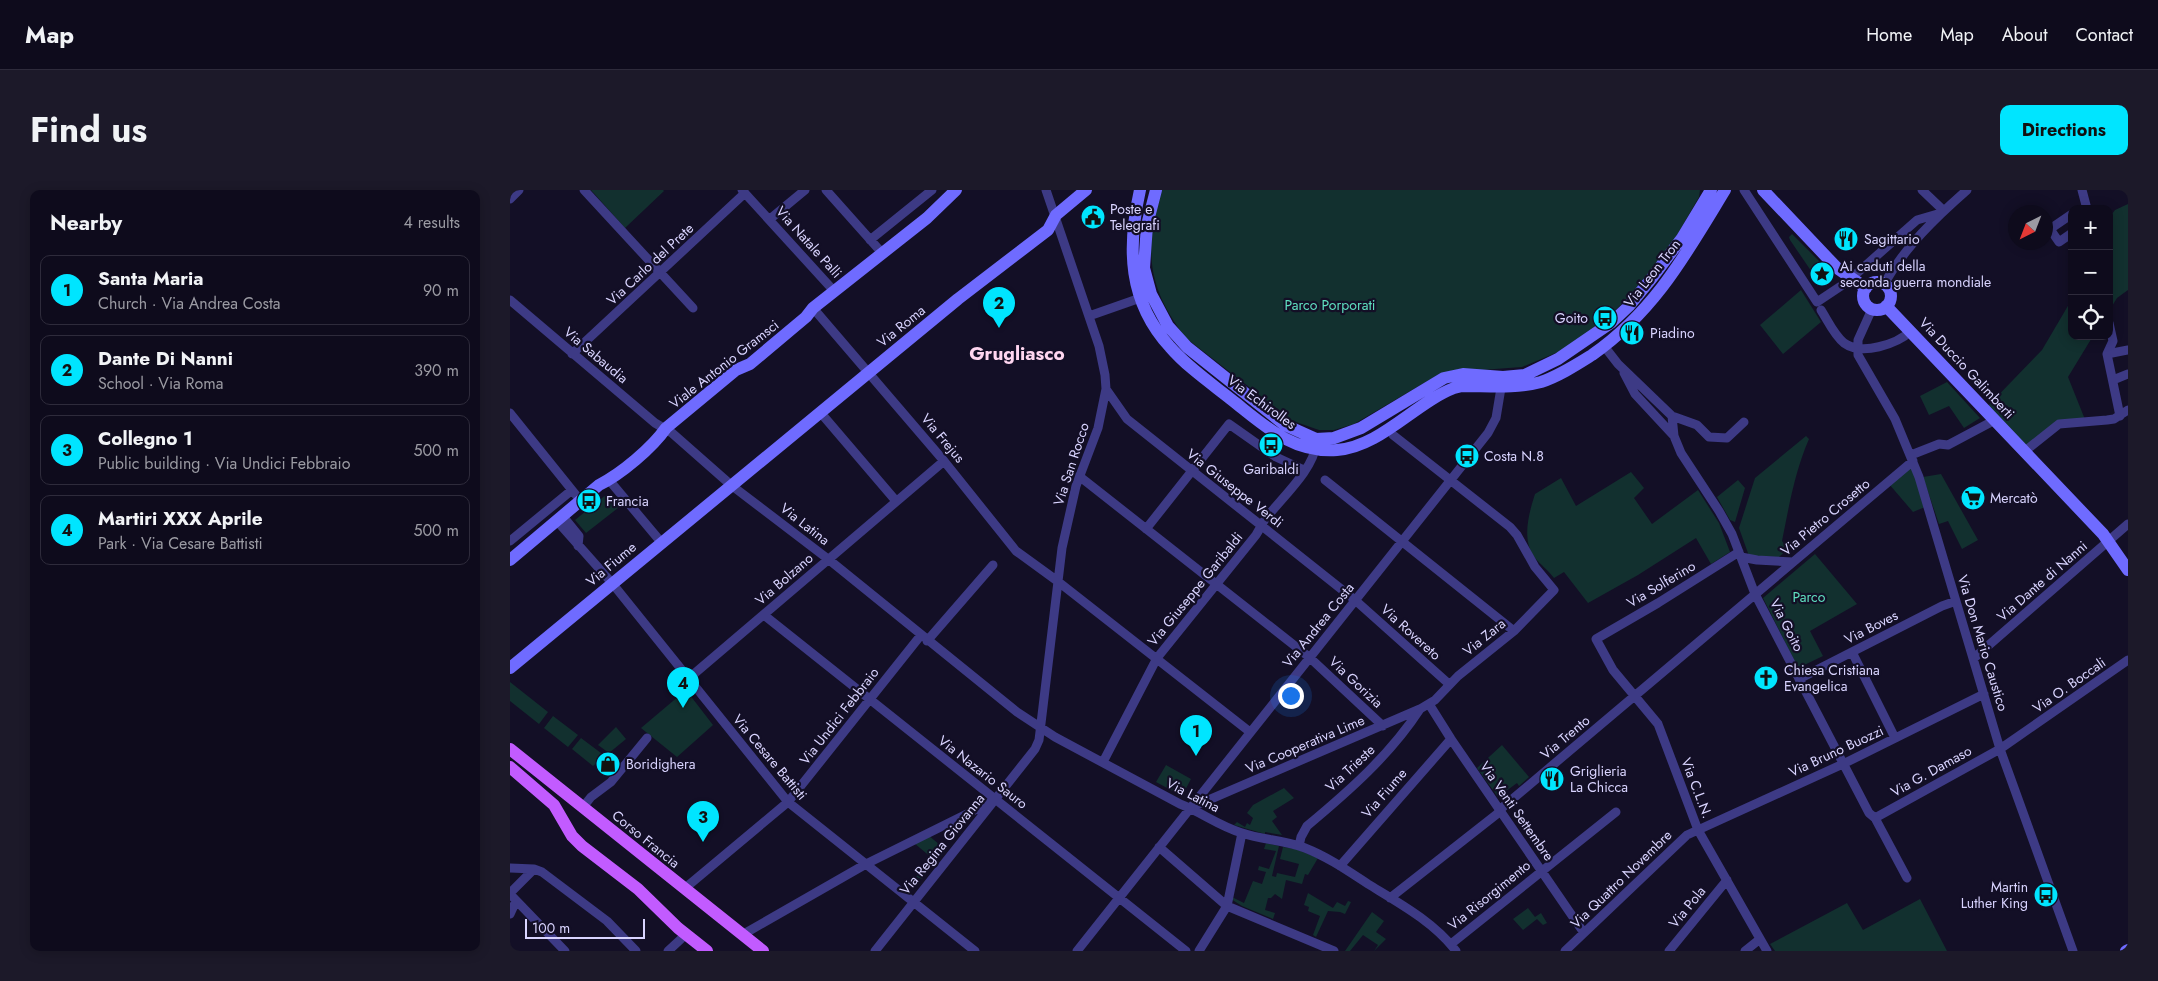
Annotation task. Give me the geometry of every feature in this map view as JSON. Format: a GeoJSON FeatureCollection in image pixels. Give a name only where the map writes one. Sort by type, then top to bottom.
{"type":"FeatureCollection","features":[{"type":"Feature","properties":{"kind":"main road","name":"Corso Francia"},"geometry":{"type":"LineString","coordinates":[[510,749],[763,951]]}},
{"type":"Feature","properties":{"kind":"main road"},"geometry":{"type":"LineString","coordinates":[[510,767],[554,805],[572,836],[582,846],[638,889],[678,928],[707,951]]}},
{"type":"Feature","properties":{"kind":"street"},"geometry":{"type":"LineString","coordinates":[[510,198],[518,190]]}},
{"type":"Feature","properties":{"kind":"street"},"geometry":{"type":"LineString","coordinates":[[584,190],[693,308]]}},
{"type":"Feature","properties":{"kind":"street"},"geometry":{"type":"LineString","coordinates":[[770,219],[805,190]]}},
{"type":"Feature","properties":{"kind":"street"},"geometry":{"type":"LineString","coordinates":[[826,190],[883,254]]}},
{"type":"Feature","properties":{"kind":"street"},"geometry":{"type":"LineString","coordinates":[[870,240],[932,190]]}},
{"type":"Feature","properties":{"kind":"street","name":"Viale Antonio Gramsci"},"geometry":{"type":"LineString","coordinates":[[510,560],[580,500],[599,485],[609,480],[658,439],[666,428],[736,370],[750,364],[806,317],[813,308],[927,218],[956,190]]}},
{"type":"Feature","properties":{"kind":"street","name":"Via San Rocco"},"geometry":{"type":"LineString","coordinates":[[1039,727],[1056,580],[1067,524],[1080,476],[1098,428],[1106,390],[1102,358],[1056,215],[1046,190]]}},
{"type":"Feature","properties":{"kind":"street","name":"Via Roma"},"geometry":{"type":"LineString","coordinates":[[731,484],[970,289],[982,283],[1048,230],[1056,215],[1086,190]]}},
{"type":"Feature","properties":{"kind":"street","name":"Via Echirolles"},"geometry":{"type":"LineString","coordinates":[[1140,190],[1131,252],[1133,268],[1162,338],[1180,357],[1273,432],[1296,444],[1316,444],[1338,450],[1359,445],[1454,388],[1502,382]]}},
{"type":"Feature","properties":{"kind":"street","name":"Via Echirolles"},"geometry":{"type":"LineString","coordinates":[[1146,296],[1144,256],[1147,225],[1156,190]]}},
{"type":"Feature","properties":{"kind":"street","name":"Via Leon Tron"},"geometry":{"type":"LineString","coordinates":[[1502,382],[1548,365],[1612,322],[1660,268],[1682,238],[1710,190]]}},
{"type":"Feature","properties":{"kind":"street","name":"Via Leon Tron"},"geometry":{"type":"LineString","coordinates":[[1502,382],[1520,386],[1554,377],[1604,346],[1630,325],[1655,298],[1691,248],[1725,190]]}},
{"type":"Feature","properties":{"kind":"street"},"geometry":{"type":"LineString","coordinates":[[1744,190],[1817,302],[1851,278],[1917,220],[1942,211]]}},
{"type":"Feature","properties":{"kind":"street"},"geometry":{"type":"LineString","coordinates":[[1763,190],[1837,268],[1866,288]]}},
{"type":"Feature","properties":{"kind":"street"},"geometry":{"type":"LineString","coordinates":[[1922,190],[1942,211]]}},
{"type":"Feature","properties":{"kind":"street"},"geometry":{"type":"LineString","coordinates":[[1884,284],[1916,239],[1942,211],[1967,190]]}},
{"type":"Feature","properties":{"kind":"street","name":"Via Carlo del Prete"},"geometry":{"type":"LineString","coordinates":[[572,354],[661,273],[744,192]]}},
{"type":"Feature","properties":{"kind":"street","name":"Via Natale Palli"},"geometry":{"type":"LineString","coordinates":[[744,192],[834,291]]}},
{"type":"Feature","properties":{"kind":"street"},"geometry":{"type":"LineString","coordinates":[[2068,217],[2050,229],[2059,242],[2068,236]]}},
{"type":"Feature","properties":{"kind":"street"},"geometry":{"type":"LineString","coordinates":[[1874,282],[1884,284],[1891,297],[1882,309],[1872,309],[1866,305],[1863,298],[1866,288],[1874,282]]}},
{"type":"Feature","properties":{"kind":"street"},"geometry":{"type":"LineString","coordinates":[[1089,316],[1146,296]]}},
{"type":"Feature","properties":{"kind":"street","name":"Via Sabaudia"},"geometry":{"type":"LineString","coordinates":[[510,300],[658,426],[666,428]]}},
{"type":"Feature","properties":{"kind":"street","name":"Via Duccio Galimberti"},"geometry":{"type":"LineString","coordinates":[[1886,306],[2025,451],[2108,542],[2128,570]]}},
{"type":"Feature","properties":{"kind":"street","name":"Via Frejus"},"geometry":{"type":"LineString","coordinates":[[813,308],[944,461],[1016,552],[1056,580],[1250,732]]}},
{"type":"Feature","properties":{"kind":"street"},"geometry":{"type":"LineString","coordinates":[[1857,347],[1860,334],[1872,309]]}},
{"type":"Feature","properties":{"kind":"street"},"geometry":{"type":"LineString","coordinates":[[1822,310],[1840,339],[1849,346],[1872,348],[1905,336],[1911,331]]}},
{"type":"Feature","properties":{"kind":"street"},"geometry":{"type":"LineString","coordinates":[[2025,451],[2059,424],[2107,420],[2124,413],[2107,354],[2113,340]]}},
{"type":"Feature","properties":{"kind":"street","name":"Via Goito"},"geometry":{"type":"LineString","coordinates":[[1604,346],[1618,364],[1636,394],[1674,436]]}},
{"type":"Feature","properties":{"kind":"street","name":"Via Don Mario Caustico"},"geometry":{"type":"LineString","coordinates":[[1857,347],[1863,364],[1895,419],[1912,458],[2000,749],[2073,951]]}},
{"type":"Feature","properties":{"kind":"street"},"geometry":{"type":"LineString","coordinates":[[2107,354],[2128,350]]}},
{"type":"Feature","properties":{"kind":"street","name":"Via Goito"},"geometry":{"type":"LineString","coordinates":[[1618,364],[1672,416],[1697,425],[1709,437],[1716,439],[1726,438],[1744,422]]}},
{"type":"Feature","properties":{"kind":"street"},"geometry":{"type":"LineString","coordinates":[[2113,380],[2128,374]]}},
{"type":"Feature","properties":{"kind":"street","name":"Via Andrea Costa"},"geometry":{"type":"LineString","coordinates":[[1077,951],[1494,423],[1502,382]]}},
{"type":"Feature","properties":{"kind":"street","name":"Via Giuseppe Verdi"},"geometry":{"type":"LineString","coordinates":[[1106,390],[1127,419],[1191,472],[1355,600]]}},
{"type":"Feature","properties":{"kind":"street"},"geometry":{"type":"LineString","coordinates":[[820,412],[896,501]]}},
{"type":"Feature","properties":{"kind":"street"},"geometry":{"type":"LineString","coordinates":[[510,413],[580,500]]}},
{"type":"Feature","properties":{"kind":"street","name":"Via Goito"},"geometry":{"type":"LineString","coordinates":[[1672,416],[1674,436],[1681,453],[1719,511],[1740,555],[1755,594],[1843,764],[1907,878]]}},
{"type":"Feature","properties":{"kind":"street","name":"Via Pietro Crosetto"},"geometry":{"type":"LineString","coordinates":[[1755,594],[1912,458],[1939,444],[1948,445],[1995,420]]}},
{"type":"Feature","properties":{"kind":"street"},"geometry":{"type":"LineString","coordinates":[[1146,529],[1229,424],[1276,457],[1304,470]]}},
{"type":"Feature","properties":{"kind":"street","name":"Via Latina"},"geometry":{"type":"LineString","coordinates":[[666,428],[731,484],[828,559],[1017,712],[1039,727],[1102,762],[1200,812],[1209,819],[1242,833],[1298,846],[1340,866],[1434,929],[1454,948]]}},
{"type":"Feature","properties":{"kind":"street"},"geometry":{"type":"LineString","coordinates":[[1393,435],[1450,480]]}},
{"type":"Feature","properties":{"kind":"street","name":"Via Giuseppe Garibaldi"},"geometry":{"type":"LineString","coordinates":[[1102,762],[1157,658],[1218,584],[1304,470],[1316,444]]}},
{"type":"Feature","properties":{"kind":"street","name":"Via Bolzano"},"geometry":{"type":"LineString","coordinates":[[688,679],[944,461]]}},
{"type":"Feature","properties":{"kind":"street","name":"Via Gorizia"},"geometry":{"type":"LineString","coordinates":[[1080,476],[1309,657],[1383,726]]}},
{"type":"Feature","properties":{"kind":"street"},"geometry":{"type":"LineString","coordinates":[[609,480],[661,542]]}},
{"type":"Feature","properties":{"kind":"street"},"geometry":{"type":"LineString","coordinates":[[1325,480],[1514,631]]}},
{"type":"Feature","properties":{"kind":"street","name":"Via Zara"},"geometry":{"type":"LineString","coordinates":[[1429,704],[1449,684],[1514,631],[1554,590],[1535,567],[1517,535],[1510,527],[1450,480]]}},
{"type":"Feature","properties":{"kind":"street","name":"Via Fiume"},"geometry":{"type":"LineString","coordinates":[[510,668],[731,484]]}},
{"type":"Feature","properties":{"kind":"street"},"geometry":{"type":"LineString","coordinates":[[510,541],[572,490]]}},
{"type":"Feature","properties":{"kind":"street","name":"Via Cesare Battisti"},"geometry":{"type":"LineString","coordinates":[[559,518],[578,546],[612,583],[788,802],[975,951]]}},
{"type":"Feature","properties":{"kind":"street","name":"Via Dante di Nanni"},"geometry":{"type":"LineString","coordinates":[[1974,658],[2128,524]]}},
{"type":"Feature","properties":{"kind":"street"},"geometry":{"type":"LineString","coordinates":[[1740,555],[1757,560],[1793,562]]}},
{"type":"Feature","properties":{"kind":"street","name":"Via Solferino"},"geometry":{"type":"LineString","coordinates":[[1596,639],[1740,555]]}},
{"type":"Feature","properties":{"kind":"street"},"geometry":{"type":"LineString","coordinates":[[924,638],[992,565]]}},
{"type":"Feature","properties":{"kind":"street","name":"Via Trento"},"geometry":{"type":"LineString","coordinates":[[1390,898],[1497,814],[1755,594]]}},
{"type":"Feature","properties":{"kind":"street","name":"Via Rovereto"},"geometry":{"type":"LineString","coordinates":[[1355,600],[1449,684]]}},
{"type":"Feature","properties":{"kind":"street","name":"Via Boves"},"geometry":{"type":"LineString","coordinates":[[1799,679],[1942,606],[1956,601]]}},
{"type":"Feature","properties":{"kind":"street","name":"Via Nazario Sauro"},"geometry":{"type":"LineString","coordinates":[[764,615],[1186,951]]}},
{"type":"Feature","properties":{"kind":"street","name":"Via Undici Febbraio"},"geometry":{"type":"LineString","coordinates":[[684,889],[788,802],[870,700],[924,638]]}},
{"type":"Feature","properties":{"kind":"street","name":"Via C.L.N."},"geometry":{"type":"LineString","coordinates":[[1596,639],[1613,670],[1658,724],[1698,830],[1767,951]]}},
{"type":"Feature","properties":{"kind":"street"},"geometry":{"type":"LineString","coordinates":[[1852,652],[1895,738]]}},
{"type":"Feature","properties":{"kind":"street","name":"Via O. Boccali"},"geometry":{"type":"LineString","coordinates":[[2000,749],[2128,660]]}},
{"type":"Feature","properties":{"kind":"street","name":"Via Bruno Buozzi"},"geometry":{"type":"LineString","coordinates":[[1698,830],[1843,764],[1984,694]]}},
{"type":"Feature","properties":{"kind":"street","name":"Via Cooperativa Lime"},"geometry":{"type":"LineString","coordinates":[[1190,808],[1383,726],[1429,704]]}},
{"type":"Feature","properties":{"kind":"street","name":"Via Venti Settembre"},"geometry":{"type":"LineString","coordinates":[[1429,704],[1584,933]]}},
{"type":"Feature","properties":{"kind":"street","name":"Via Trieste"},"geometry":{"type":"LineString","coordinates":[[1298,846],[1307,826],[1383,758],[1403,735],[1420,709]]}},
{"type":"Feature","properties":{"kind":"street","name":"Via Regina Giovanna"},"geometry":{"type":"LineString","coordinates":[[874,951],[1036,749],[1039,740],[1039,727]]}},
{"type":"Feature","properties":{"kind":"street"},"geometry":{"type":"LineString","coordinates":[[583,807],[591,797],[611,782],[647,738]]}},
{"type":"Feature","properties":{"kind":"street","name":"Via Fiume"},"geometry":{"type":"LineString","coordinates":[[1340,866],[1451,739]]}},
{"type":"Feature","properties":{"kind":"street","name":"Via G. Damaso"},"geometry":{"type":"LineString","coordinates":[[1875,818],[2000,749]]}},
{"type":"Feature","properties":{"kind":"street"},"geometry":{"type":"LineString","coordinates":[[742,935],[866,864],[995,800]]}},
{"type":"Feature","properties":{"kind":"street","name":"Via Risorgimento"},"geometry":{"type":"LineString","coordinates":[[1454,948],[1542,871],[1616,812]]}},
{"type":"Feature","properties":{"kind":"street","name":"Via Quattro Novembre"},"geometry":{"type":"LineString","coordinates":[[1566,951],[1688,835],[1698,830]]}},
{"type":"Feature","properties":{"kind":"street"},"geometry":{"type":"LineString","coordinates":[[1199,951],[1227,906],[1242,833]]}},
{"type":"Feature","properties":{"kind":"street"},"geometry":{"type":"LineString","coordinates":[[1159,847],[1227,906],[1334,951]]}},
{"type":"Feature","properties":{"kind":"street"},"geometry":{"type":"LineString","coordinates":[[510,868],[534,869],[542,872],[606,921],[636,951]]}},
{"type":"Feature","properties":{"kind":"street"},"geometry":{"type":"LineString","coordinates":[[510,914],[512,896],[534,869]]}},
{"type":"Feature","properties":{"kind":"street","name":"Via Pola"},"geometry":{"type":"LineString","coordinates":[[1669,951],[1727,880]]}},
{"type":"Feature","properties":{"kind":"street"},"geometry":{"type":"LineString","coordinates":[[512,896],[565,951]]}},
{"type":"Feature","properties":{"kind":"street"},"geometry":{"type":"LineString","coordinates":[[1745,951],[1760,938]]}},
{"type":"Feature","properties":{"kind":"street"},"geometry":{"type":"LineString","coordinates":[[668,951],[681,939]]}},
{"type":"Feature","properties":{"kind":"green space"},"geometry":{"type":"Polygon","coordinates":[[[591,190],[663,190],[664,191],[625,228],[591,190]]]}},
{"type":"Feature","properties":{"kind":"green space","name":"Parco Porporati"},"geometry":{"type":"Polygon","coordinates":[[[1161,190],[1700,190],[1699,197],[1677,235],[1635,290],[1603,323],[1558,352],[1522,367],[1441,373],[1354,424],[1334,430],[1319,430],[1293,421],[1186,338],[1173,320],[1156,285],[1152,268],[1152,231],[1161,190]]]}},
{"type":"Feature","properties":{"kind":"green space"},"geometry":{"type":"Polygon","coordinates":[[[2128,204],[2128,290],[2117,298],[2113,304],[2113,213],[2128,204]]]}},
{"type":"Feature","properties":{"kind":"green space"},"geometry":{"type":"Polygon","coordinates":[[[1792,234],[1830,272],[1832,277],[1822,285],[1790,240],[1789,237],[1792,234]]]}},
{"type":"Feature","properties":{"kind":"green space"},"geometry":{"type":"Polygon","coordinates":[[[1801,290],[1821,322],[1783,354],[1760,325],[1801,290]]]}},
{"type":"Feature","properties":{"kind":"green space"},"geometry":{"type":"Polygon","coordinates":[[[2068,306],[2068,340],[2091,340],[2068,377],[2086,422],[2059,424],[2025,451],[1985,409],[2042,350],[2068,306]]]}},
{"type":"Feature","properties":{"kind":"green space"},"geometry":{"type":"Polygon","coordinates":[[[1947,382],[1980,418],[1964,428],[1949,406],[1929,415],[1920,396],[1947,382]]]}},
{"type":"Feature","properties":{"kind":"green space"},"geometry":{"type":"Polygon","coordinates":[[[1806,436],[1809,439],[1796,476],[1782,541],[1788,549],[1779,557],[1749,556],[1739,528],[1755,478],[1806,436]]]}},
{"type":"Feature","properties":{"kind":"green space"},"geometry":{"type":"Polygon","coordinates":[[[1912,465],[1925,507],[1913,512],[1889,484],[1912,465]]]}},
{"type":"Feature","properties":{"kind":"green space"},"geometry":{"type":"Polygon","coordinates":[[[1631,472],[1644,488],[1634,498],[1652,524],[1698,490],[1719,523],[1730,552],[1711,564],[1696,538],[1638,575],[1588,603],[1564,572],[1554,578],[1531,551],[1527,535],[1535,494],[1561,478],[1576,506],[1631,472]]]}},
{"type":"Feature","properties":{"kind":"green space"},"geometry":{"type":"Polygon","coordinates":[[[1941,474],[1978,540],[1962,549],[1948,521],[1939,524],[1923,477],[1941,474]]]}},
{"type":"Feature","properties":{"kind":"green space"},"geometry":{"type":"Polygon","coordinates":[[[1738,480],[1745,488],[1735,522],[1730,520],[1717,497],[1738,480]]]}},
{"type":"Feature","properties":{"kind":"green space"},"geometry":{"type":"Polygon","coordinates":[[[607,494],[618,508],[586,533],[575,520],[607,494]]]}},
{"type":"Feature","properties":{"kind":"green space","name":"Parco"},"geometry":{"type":"Polygon","coordinates":[[[1815,554],[1857,604],[1810,631],[1823,656],[1798,668],[1763,598],[1815,554]]]}},
{"type":"Feature","properties":{"kind":"green space"},"geometry":{"type":"Polygon","coordinates":[[[510,682],[548,712],[539,724],[510,701],[510,682]]]}},
{"type":"Feature","properties":{"kind":"green space"},"geometry":{"type":"Polygon","coordinates":[[[686,690],[713,725],[677,757],[641,728],[686,690]]]}},
{"type":"Feature","properties":{"kind":"green space"},"geometry":{"type":"Polygon","coordinates":[[[553,716],[578,735],[568,747],[544,728],[553,716]]]}},
{"type":"Feature","properties":{"kind":"green space"},"geometry":{"type":"Polygon","coordinates":[[[616,727],[626,739],[609,753],[598,745],[616,727]]]}},
{"type":"Feature","properties":{"kind":"green space"},"geometry":{"type":"Polygon","coordinates":[[[581,738],[605,756],[593,766],[572,749],[581,738]]]}},
{"type":"Feature","properties":{"kind":"green space"},"geometry":{"type":"Polygon","coordinates":[[[1502,745],[1529,777],[1519,786],[1517,783],[1498,797],[1477,768],[1502,745]]]}},
{"type":"Feature","properties":{"kind":"green space"},"geometry":{"type":"Polygon","coordinates":[[[1166,765],[1191,779],[1182,796],[1156,782],[1166,765]]]}},
{"type":"Feature","properties":{"kind":"green space"},"geometry":{"type":"Polygon","coordinates":[[[1284,788],[1294,798],[1273,811],[1277,817],[1272,821],[1282,835],[1265,832],[1265,834],[1234,825],[1237,822],[1245,827],[1247,823],[1250,825],[1253,818],[1247,813],[1253,805],[1284,788]]]}},
{"type":"Feature","properties":{"kind":"green space"},"geometry":{"type":"Polygon","coordinates":[[[928,835],[946,850],[922,879],[916,877],[932,858],[914,843],[928,835]]]}},
{"type":"Feature","properties":{"kind":"green space"},"geometry":{"type":"Polygon","coordinates":[[[1266,843],[1279,846],[1272,876],[1276,877],[1277,873],[1295,877],[1299,864],[1280,859],[1283,847],[1296,849],[1318,858],[1308,875],[1305,874],[1302,884],[1286,880],[1282,899],[1275,894],[1268,898],[1265,910],[1275,913],[1273,919],[1242,906],[1231,899],[1232,897],[1244,903],[1253,881],[1262,884],[1266,872],[1258,870],[1259,866],[1269,869],[1276,851],[1264,849],[1266,843]]]}},
{"type":"Feature","properties":{"kind":"green space"},"geometry":{"type":"Polygon","coordinates":[[[1308,893],[1333,908],[1337,902],[1345,906],[1348,901],[1351,902],[1345,914],[1328,911],[1316,937],[1313,935],[1320,916],[1308,911],[1309,907],[1304,905],[1308,893]]]}},
{"type":"Feature","properties":{"kind":"green space"},"geometry":{"type":"Polygon","coordinates":[[[1920,899],[1947,951],[1775,951],[1770,944],[1847,903],[1863,930],[1920,899]]]}},
{"type":"Feature","properties":{"kind":"green space"},"geometry":{"type":"Polygon","coordinates":[[[1528,908],[1535,917],[1541,913],[1547,923],[1543,925],[1537,919],[1523,930],[1513,919],[1528,908]]]}},
{"type":"Feature","properties":{"kind":"green space"},"geometry":{"type":"Polygon","coordinates":[[[1372,912],[1384,921],[1376,932],[1386,939],[1374,951],[1378,945],[1363,935],[1350,951],[1345,951],[1372,912]]]}},
{"type":"Feature","properties":{"kind":"place","name":"Poste e Telegrafi"},"geometry":{"type":"Point","coordinates":[1093,217]}},
{"type":"Feature","properties":{"kind":"place","name":"Sagittario"},"geometry":{"type":"Point","coordinates":[1846,239]}},
{"type":"Feature","properties":{"kind":"place","name":"Ai caduti della seconda guerra mondiale"},"geometry":{"type":"Point","coordinates":[1822,274]}},
{"type":"Feature","properties":{"kind":"place","name":"Goito"},"geometry":{"type":"Point","coordinates":[1605,318]}},
{"type":"Feature","properties":{"kind":"place","name":"Dante Di Nanni"},"geometry":{"type":"Point","coordinates":[999,328]}},
{"type":"Feature","properties":{"kind":"place","name":"Piadino"},"geometry":{"type":"Point","coordinates":[1632,333]}},
{"type":"Feature","properties":{"kind":"place","name":"Garibaldi"},"geometry":{"type":"Point","coordinates":[1271,445]}},
{"type":"Feature","properties":{"kind":"place","name":"Costa N.8"},"geometry":{"type":"Point","coordinates":[1467,456]}},
{"type":"Feature","properties":{"kind":"place","name":"Mercatò"},"geometry":{"type":"Point","coordinates":[1973,498]}},
{"type":"Feature","properties":{"kind":"place","name":"Francia"},"geometry":{"type":"Point","coordinates":[589,501]}},
{"type":"Feature","properties":{"kind":"place","name":"Chiesa Cristiana Evangelica"},"geometry":{"type":"Point","coordinates":[1766,678]}},
{"type":"Feature","properties":{"kind":"place","name":"Martiri XXX Aprile"},"geometry":{"type":"Point","coordinates":[683,708]}},
{"type":"Feature","properties":{"kind":"place","name":"Santa Maria"},"geometry":{"type":"Point","coordinates":[1196,756]}},
{"type":"Feature","properties":{"kind":"place","name":"Boridighera"},"geometry":{"type":"Point","coordinates":[608,764]}},
{"type":"Feature","properties":{"kind":"place","name":"Griglieria La Chicca"},"geometry":{"type":"Point","coordinates":[1552,779]}},
{"type":"Feature","properties":{"kind":"place","name":"Collegno 1"},"geometry":{"type":"Point","coordinates":[703,842]}},
{"type":"Feature","properties":{"kind":"place","name":"Martin Luther King"},"geometry":{"type":"Point","coordinates":[2046,895]}},
{"type":"Feature","properties":{"kind":"district","name":"Grugliasco"},"geometry":{"type":"Point","coordinates":[1017,353]}}]}
